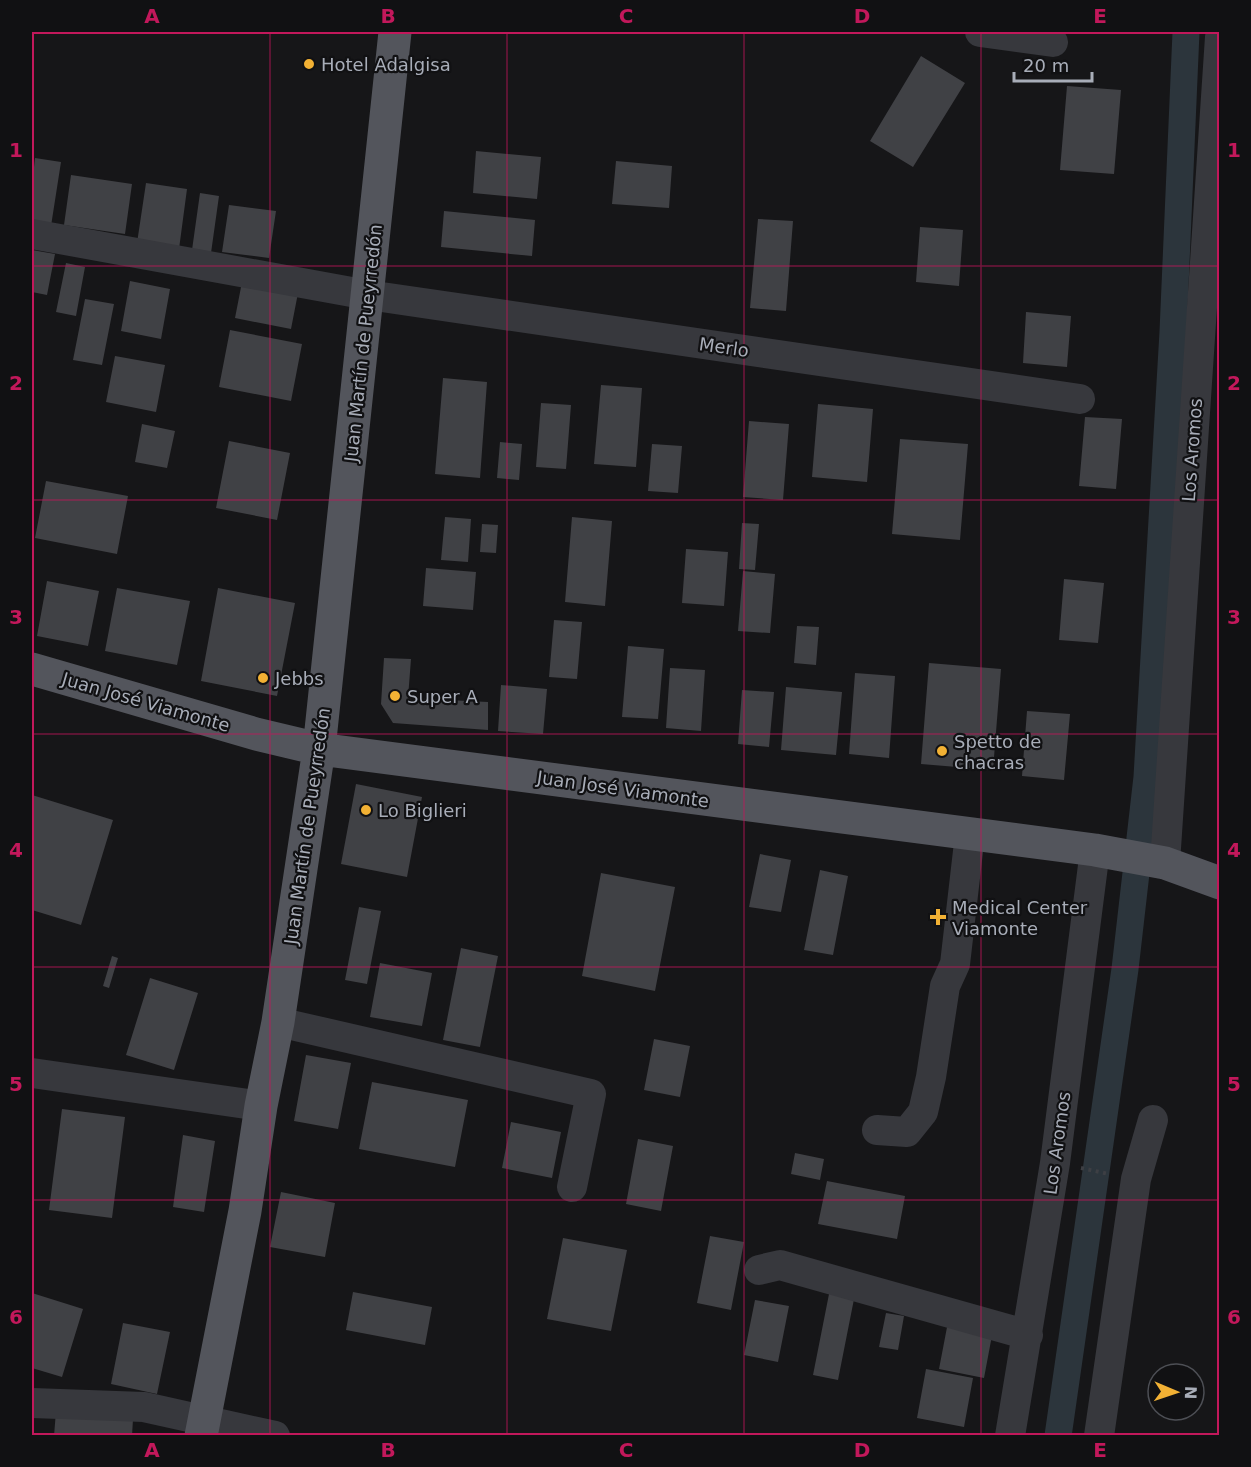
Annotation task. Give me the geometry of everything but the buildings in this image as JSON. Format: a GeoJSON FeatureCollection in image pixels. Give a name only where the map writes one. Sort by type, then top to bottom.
{"type":"FeatureCollection","features":[{"type":"Feature","properties":{"kind":"main road","name":"Juan Martín de Pueyrredón"},"geometry":{"type":"LineString","coordinates":[[203,1428],[245,1211],[261,1106],[278,1022],[319,749],[395,32]]}},
{"type":"Feature","properties":{"kind":"main road","name":"Juan José Viamonte"},"geometry":{"type":"LineString","coordinates":[[32,669],[234,728],[319,749],[1095,850],[1165,862],[1220,883]]}},
{"type":"Feature","properties":{"kind":"street"},"geometry":{"type":"LineString","coordinates":[[980,32],[1053,42]]}},
{"type":"Feature","properties":{"kind":"street","name":"Los Aromos"},"geometry":{"type":"LineString","coordinates":[[1165,862],[1220,37]]}},
{"type":"Feature","properties":{"kind":"street","name":"Merlo"},"geometry":{"type":"LineString","coordinates":[[32,234],[368,294],[1080,399]]}},
{"type":"Feature","properties":{"kind":"street"},"geometry":{"type":"LineString","coordinates":[[877,1130],[908,1132],[923,1112],[931,1077],[945,986],[955,964],[970,834]]}},
{"type":"Feature","properties":{"kind":"street","name":"Los Aromos"},"geometry":{"type":"LineString","coordinates":[[1010,1436],[1055,1163],[1095,850]]}},
{"type":"Feature","properties":{"kind":"street"},"geometry":{"type":"LineString","coordinates":[[278,1022],[591,1094],[572,1187]]}},
{"type":"Feature","properties":{"kind":"street"},"geometry":{"type":"LineString","coordinates":[[32,1073],[261,1106]]}},
{"type":"Feature","properties":{"kind":"street"},"geometry":{"type":"LineString","coordinates":[[1099,1436],[1136,1179],[1153,1120]]}},
{"type":"Feature","properties":{"kind":"street"},"geometry":{"type":"LineString","coordinates":[[759,1270],[780,1265],[1028,1335]]}},
{"type":"Feature","properties":{"kind":"street"},"geometry":{"type":"LineString","coordinates":[[32,1403],[144,1407],[203,1428],[275,1436]]}},
{"type":"Feature","properties":{"kind":"path"},"geometry":{"type":"LineString","coordinates":[[1055,1163],[1136,1179]]}},
{"type":"Feature","properties":{"kind":"waterway"},"geometry":{"type":"LineString","coordinates":[[1058,1436],[1125,969],[1147,777],[1173,332],[1186,32]]}},
{"type":"Feature","properties":{"kind":"place","name":"Hotel Adalgisa"},"geometry":{"type":"Point","coordinates":[309,64]}},
{"type":"Feature","properties":{"kind":"place","name":"Jebbs"},"geometry":{"type":"Point","coordinates":[263,678]}},
{"type":"Feature","properties":{"kind":"place","name":"Super A"},"geometry":{"type":"Point","coordinates":[395,696]}},
{"type":"Feature","properties":{"kind":"place","name":"Spetto de chacras"},"geometry":{"type":"Point","coordinates":[942,751]}},
{"type":"Feature","properties":{"kind":"place","name":"Lo Biglieri"},"geometry":{"type":"Point","coordinates":[366,810]}},
{"type":"Feature","properties":{"kind":"place","name":"Medical Center Viamonte"},"geometry":{"type":"Point","coordinates":[938,917]}}]}
